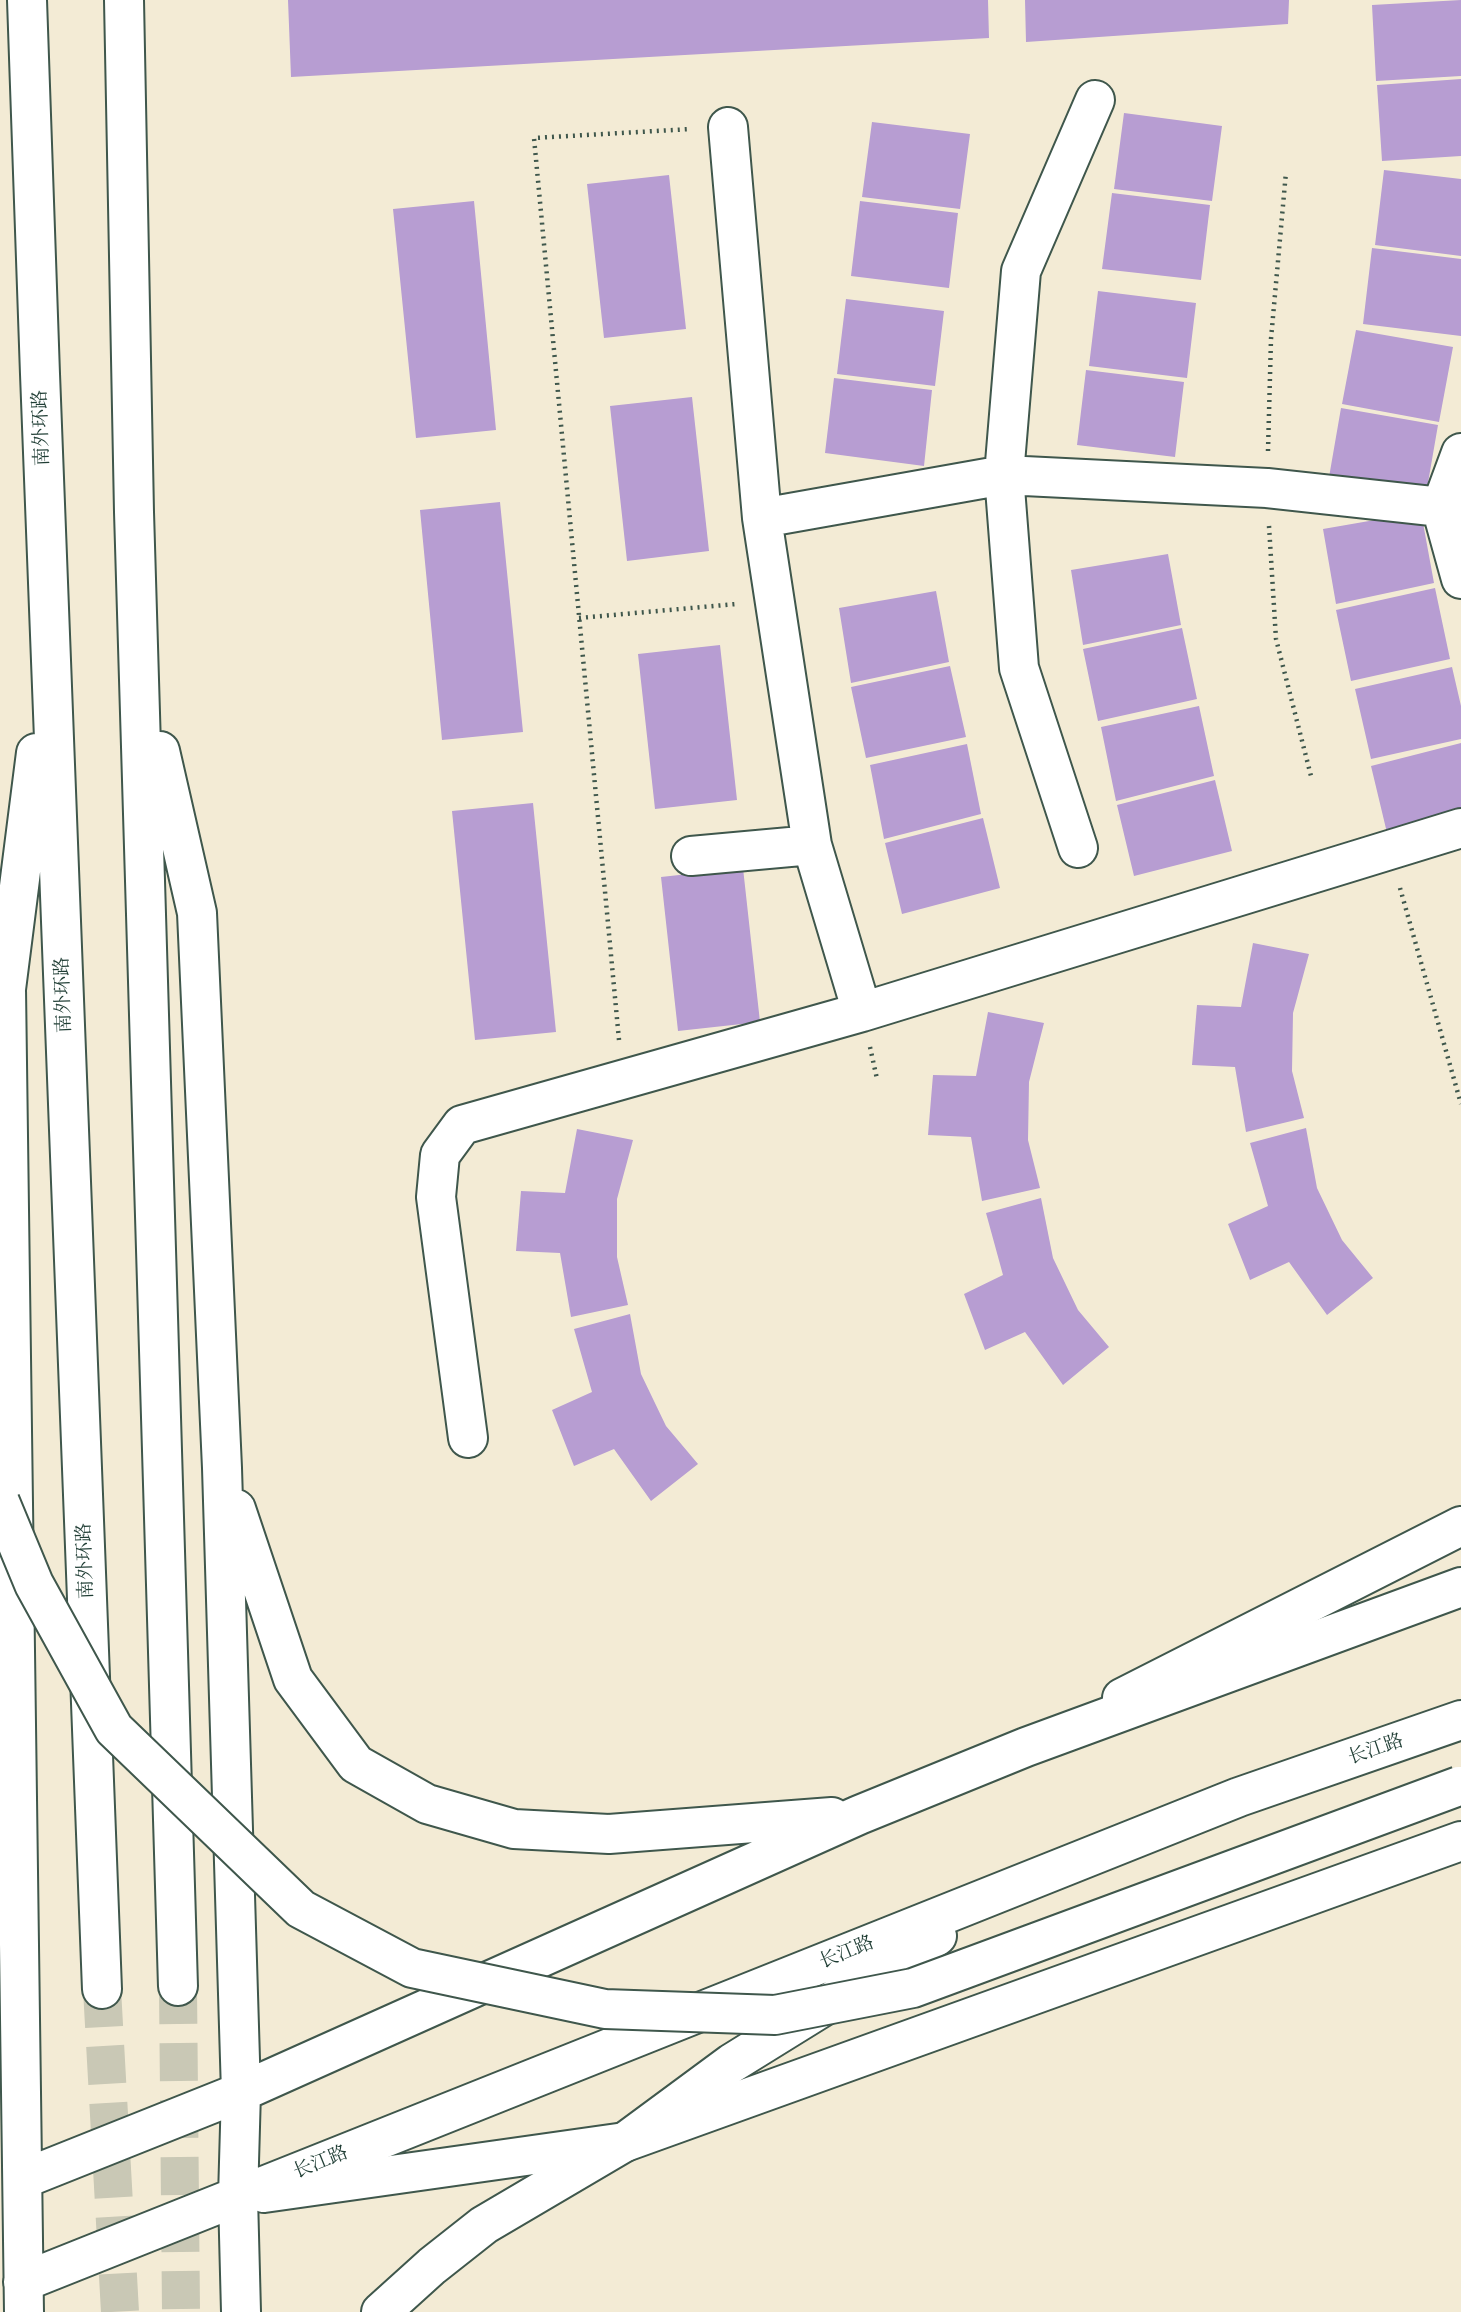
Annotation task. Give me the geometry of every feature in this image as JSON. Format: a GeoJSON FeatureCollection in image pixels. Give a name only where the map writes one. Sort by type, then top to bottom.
{"type":"FeatureCollection","features":[{"type":"Feature","properties":{"kind":"main road","name":"南外环路"},"geometry":{"type":"LineString","coordinates":[[27,0],[102,1989]]}},
{"type":"Feature","properties":{"kind":"main road"},"geometry":{"type":"LineString","coordinates":[[124,0],[139,664],[178,1986]]}},
{"type":"Feature","properties":{"kind":"main road"},"geometry":{"type":"LineString","coordinates":[[1078,848],[1019,668],[1004,475],[1021,271],[1095,100]]}},
{"type":"Feature","properties":{"kind":"main road"},"geometry":{"type":"LineString","coordinates":[[728,127],[762,518],[812,845],[862,1012]]}},
{"type":"Feature","properties":{"kind":"main road"},"geometry":{"type":"LineString","coordinates":[[1461,453],[1441,507],[1461,579]]}},
{"type":"Feature","properties":{"kind":"main road"},"geometry":{"type":"LineString","coordinates":[[762,518],[1004,475],[1267,488],[1441,507]]}},
{"type":"Feature","properties":{"kind":"main road"},"geometry":{"type":"LineString","coordinates":[[16,2295],[12,2183],[16,1716],[6,989],[50,643]]}},
{"type":"Feature","properties":{"kind":"main road"},"geometry":{"type":"LineString","coordinates":[[139,664],[197,913],[222,1468],[242,2092],[237,2197],[241,2312]]}},
{"type":"Feature","properties":{"kind":"main road"},"geometry":{"type":"LineString","coordinates":[[468,1438],[436,1197],[440,1155],[462,1125],[862,1012],[1461,828]]}},
{"type":"Feature","properties":{"kind":"main road"},"geometry":{"type":"LineString","coordinates":[[691,856],[812,845]]}},
{"type":"Feature","properties":{"kind":"main road"},"geometry":{"type":"LineString","coordinates":[[222,1468],[293,1679],[356,1764],[427,1804],[514,1829],[609,1834],[859,1815]]}},
{"type":"Feature","properties":{"kind":"main road"},"geometry":{"type":"LineString","coordinates":[[0,1502],[34,1584],[114,1729],[301,1909],[412,1968],[605,2009],[775,2015],[913,1988],[1460,1786]]}},
{"type":"Feature","properties":{"kind":"main road"},"geometry":{"type":"LineString","coordinates":[[1026,1746],[1461,1526]]}},
{"type":"Feature","properties":{"kind":"main road"},"geometry":{"type":"LineString","coordinates":[[12,2183],[242,2092],[859,1815],[1026,1746],[1461,1587]]}},
{"type":"Feature","properties":{"kind":"main road"},"geometry":{"type":"LineString","coordinates":[[0,1782],[16,1716]]}},
{"type":"Feature","properties":{"kind":"main road","name":"长江路"},"geometry":{"type":"LineString","coordinates":[[16,2295],[237,2197],[1027,1881],[1240,1797],[1461,1720]]}},
{"type":"Feature","properties":{"kind":"main road","name":"长江路"},"geometry":{"type":"LineString","coordinates":[[237,2197],[625,2142],[1461,1841]]}},
{"type":"Feature","properties":{"kind":"main road"},"geometry":{"type":"LineString","coordinates":[[381,2312],[432,2266],[484,2225],[625,2142],[732,2063],[1027,1881]]}},
{"type":"Feature","properties":{"kind":"path"},"geometry":{"type":"LineString","coordinates":[[622,1079],[534,138],[728,127]]}},
{"type":"Feature","properties":{"kind":"path"},"geometry":{"type":"LineString","coordinates":[[1286,173],[1272,340],[1267,488],[1276,639],[1311,776]]}},
{"type":"Feature","properties":{"kind":"path"},"geometry":{"type":"LineString","coordinates":[[579,618],[775,600]]}},
{"type":"Feature","properties":{"kind":"path"},"geometry":{"type":"LineString","coordinates":[[1390,850],[1461,1104]]}},
{"type":"Feature","properties":{"kind":"building"},"geometry":{"type":"Polygon","coordinates":[[[288,0],[988,0],[989,38],[291,77],[288,0]]]}},
{"type":"Feature","properties":{"kind":"building"},"geometry":{"type":"Polygon","coordinates":[[[1025,0],[1289,0],[1288,24],[1026,42],[1025,0]]]}},
{"type":"Feature","properties":{"kind":"building"},"geometry":{"type":"Polygon","coordinates":[[[1461,0],[1461,76],[1376,81],[1372,5],[1461,0]]]}},
{"type":"Feature","properties":{"kind":"building"},"geometry":{"type":"Polygon","coordinates":[[[1461,79],[1461,156],[1382,161],[1377,85],[1461,79]]]}},
{"type":"Feature","properties":{"kind":"building"},"geometry":{"type":"Polygon","coordinates":[[[1124,113],[1222,126],[1212,201],[1114,189],[1124,113]]]}},
{"type":"Feature","properties":{"kind":"building"},"geometry":{"type":"Polygon","coordinates":[[[872,122],[970,134],[960,209],[862,197],[872,122]]]}},
{"type":"Feature","properties":{"kind":"building"},"geometry":{"type":"Polygon","coordinates":[[[1384,170],[1461,179],[1461,256],[1375,245],[1384,170]]]}},
{"type":"Feature","properties":{"kind":"building"},"geometry":{"type":"Polygon","coordinates":[[[669,175],[686,329],[604,338],[587,184],[669,175]]]}},
{"type":"Feature","properties":{"kind":"building"},"geometry":{"type":"Polygon","coordinates":[[[1112,193],[1210,205],[1201,280],[1102,269],[1112,193]]]}},
{"type":"Feature","properties":{"kind":"building"},"geometry":{"type":"Polygon","coordinates":[[[474,201],[496,430],[416,438],[393,209],[474,201]]]}},
{"type":"Feature","properties":{"kind":"building"},"geometry":{"type":"Polygon","coordinates":[[[860,201],[958,213],[949,288],[851,276],[860,201]]]}},
{"type":"Feature","properties":{"kind":"building"},"geometry":{"type":"Polygon","coordinates":[[[1372,248],[1461,259],[1461,336],[1363,324],[1372,248]]]}},
{"type":"Feature","properties":{"kind":"building"},"geometry":{"type":"Polygon","coordinates":[[[1098,291],[1196,303],[1187,378],[1089,366],[1098,291]]]}},
{"type":"Feature","properties":{"kind":"building"},"geometry":{"type":"Polygon","coordinates":[[[846,299],[944,311],[935,386],[837,374],[846,299]]]}},
{"type":"Feature","properties":{"kind":"building"},"geometry":{"type":"Polygon","coordinates":[[[1356,330],[1453,347],[1439,422],[1342,404],[1356,330]]]}},
{"type":"Feature","properties":{"kind":"building"},"geometry":{"type":"Polygon","coordinates":[[[1086,370],[1184,382],[1175,457],[1077,445],[1086,370]]]}},
{"type":"Feature","properties":{"kind":"building"},"geometry":{"type":"Polygon","coordinates":[[[834,378],[932,390],[924,466],[825,453],[834,378]]]}},
{"type":"Feature","properties":{"kind":"building"},"geometry":{"type":"Polygon","coordinates":[[[692,397],[709,551],[627,561],[610,406],[692,397]]]}},
{"type":"Feature","properties":{"kind":"building"},"geometry":{"type":"Polygon","coordinates":[[[1341,408],[1438,425],[1425,500],[1328,483],[1341,408]]]}},
{"type":"Feature","properties":{"kind":"building"},"geometry":{"type":"Polygon","coordinates":[[[500,502],[523,732],[442,740],[420,510],[500,502]]]}},
{"type":"Feature","properties":{"kind":"building"},"geometry":{"type":"Polygon","coordinates":[[[1421,512],[1434,583],[1336,604],[1323,529],[1421,512]]]}},
{"type":"Feature","properties":{"kind":"building"},"geometry":{"type":"Polygon","coordinates":[[[1168,554],[1181,625],[1083,645],[1071,570],[1168,554]]]}},
{"type":"Feature","properties":{"kind":"building"},"geometry":{"type":"Polygon","coordinates":[[[1435,588],[1450,659],[1351,681],[1336,610],[1435,588]]]}},
{"type":"Feature","properties":{"kind":"building"},"geometry":{"type":"Polygon","coordinates":[[[936,591],[949,662],[851,683],[839,608],[936,591]]]}},
{"type":"Feature","properties":{"kind":"building"},"geometry":{"type":"Polygon","coordinates":[[[1182,628],[1197,699],[1098,721],[1083,649],[1182,628]]]}},
{"type":"Feature","properties":{"kind":"building"},"geometry":{"type":"Polygon","coordinates":[[[720,645],[737,800],[655,809],[638,654],[720,645]]]}},
{"type":"Feature","properties":{"kind":"building"},"geometry":{"type":"Polygon","coordinates":[[[950,666],[966,737],[866,758],[851,687],[950,666]]]}},
{"type":"Feature","properties":{"kind":"building"},"geometry":{"type":"Polygon","coordinates":[[[1452,667],[1461,706],[1461,739],[1371,759],[1355,689],[1452,667]]]}},
{"type":"Feature","properties":{"kind":"building"},"geometry":{"type":"Polygon","coordinates":[[[1199,706],[1214,776],[1116,801],[1101,727],[1199,706]]]}},
{"type":"Feature","properties":{"kind":"building"},"geometry":{"type":"Polygon","coordinates":[[[1461,743],[1461,818],[1388,837],[1371,766],[1461,743]]]}},
{"type":"Feature","properties":{"kind":"building"},"geometry":{"type":"Polygon","coordinates":[[[967,744],[981,814],[884,839],[870,765],[967,744]]]}},
{"type":"Feature","properties":{"kind":"building"},"geometry":{"type":"Polygon","coordinates":[[[1215,780],[1232,851],[1134,876],[1117,805],[1215,780]]]}},
{"type":"Feature","properties":{"kind":"building"},"geometry":{"type":"Polygon","coordinates":[[[533,803],[556,1032],[475,1040],[452,811],[533,803]]]}},
{"type":"Feature","properties":{"kind":"building"},"geometry":{"type":"Polygon","coordinates":[[[983,818],[1000,888],[902,914],[885,843],[983,818]]]}},
{"type":"Feature","properties":{"kind":"building"},"geometry":{"type":"Polygon","coordinates":[[[743,868],[760,1022],[678,1031],[661,877],[743,868]]]}},
{"type":"Feature","properties":{"kind":"building"},"geometry":{"type":"Polygon","coordinates":[[[1253,943],[1309,954],[1293,1013],[1292,1071],[1304,1118],[1246,1132],[1235,1067],[1192,1065],[1197,1005],[1241,1007],[1253,943]]]}},
{"type":"Feature","properties":{"kind":"building"},"geometry":{"type":"Polygon","coordinates":[[[988,1012],[1044,1023],[1029,1082],[1028,1140],[1040,1188],[982,1201],[971,1137],[928,1135],[933,1075],[976,1076],[988,1012]]]}},
{"type":"Feature","properties":{"kind":"building"},"geometry":{"type":"Polygon","coordinates":[[[1306,1128],[1317,1188],[1342,1240],[1373,1278],[1327,1315],[1289,1262],[1250,1280],[1228,1224],[1268,1206],[1250,1143],[1306,1128]]]}},
{"type":"Feature","properties":{"kind":"building"},"geometry":{"type":"Polygon","coordinates":[[[577,1129],[633,1140],[617,1199],[617,1257],[628,1305],[571,1317],[560,1253],[516,1251],[521,1191],[565,1193],[577,1129]]]}},
{"type":"Feature","properties":{"kind":"building"},"geometry":{"type":"Polygon","coordinates":[[[1041,1198],[1053,1258],[1078,1310],[1109,1347],[1063,1385],[1025,1332],[985,1350],[964,1294],[1003,1275],[986,1213],[1041,1198]]]}},
{"type":"Feature","properties":{"kind":"building"},"geometry":{"type":"Polygon","coordinates":[[[630,1314],[641,1374],[666,1426],[698,1464],[651,1501],[614,1449],[574,1466],[552,1410],[592,1392],[574,1329],[630,1314]]]}},
{"type":"Feature","properties":{"kind":"tunnel"},"geometry":{"type":"LineString","coordinates":[[178,1986],[181,2312]]}},
{"type":"Feature","properties":{"kind":"tunnel"},"geometry":{"type":"LineString","coordinates":[[102,1989],[120,2312]]}}]}
